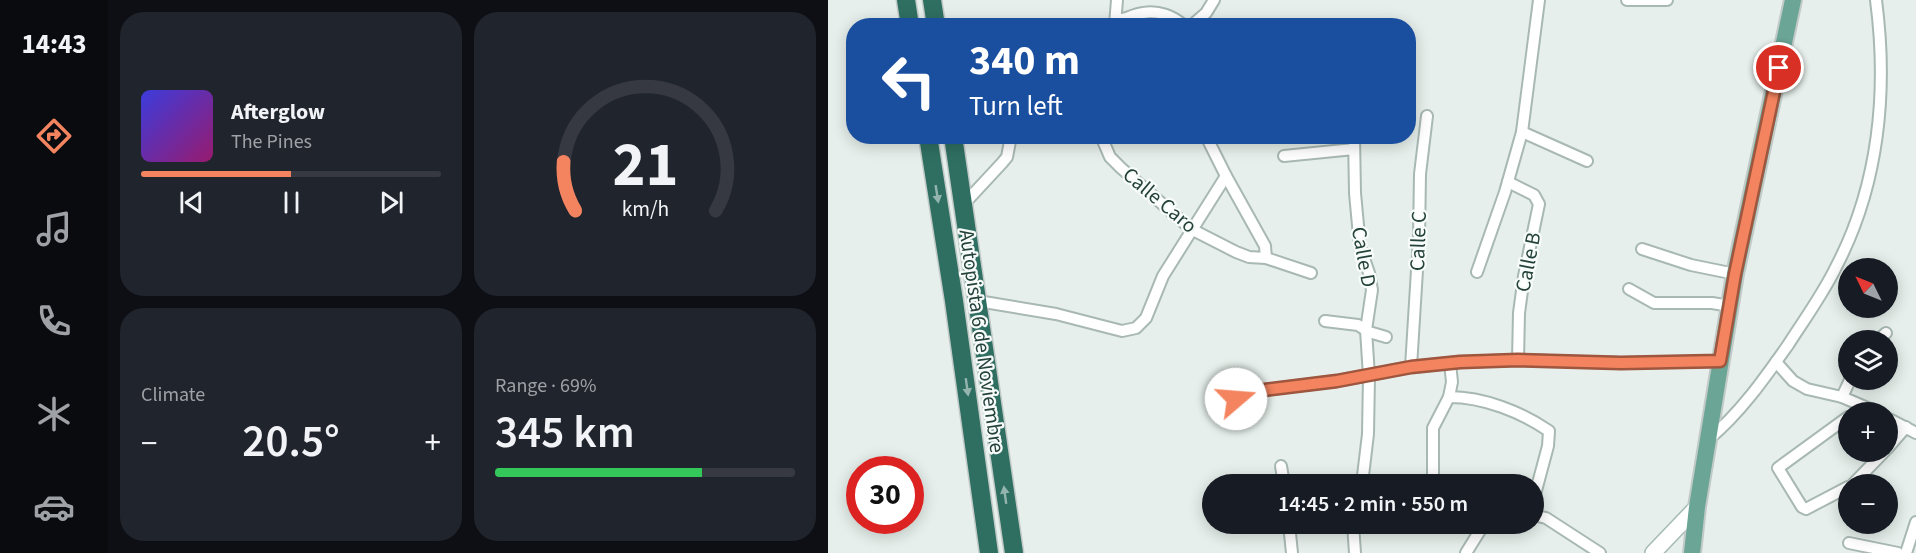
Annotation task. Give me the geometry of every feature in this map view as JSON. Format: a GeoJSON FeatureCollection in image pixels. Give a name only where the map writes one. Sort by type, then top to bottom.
{"type":"FeatureCollection","features":[{"type":"Feature","properties":{"kind":"highway"},"geometry":{"type":"LineString","coordinates":[[932,0],[935,18]]}},
{"type":"Feature","properties":{"kind":"highway"},"geometry":{"type":"LineString","coordinates":[[902,2],[907,18]]}},
{"type":"Feature","properties":{"kind":"highway","name":"Autopista 6 de Noviembre"},"geometry":{"type":"LineString","coordinates":[[929,144],[989,553]]}},
{"type":"Feature","properties":{"kind":"highway","name":"Autopista 6 de Noviembre"},"geometry":{"type":"LineString","coordinates":[[954,144],[1014,552]]}},
{"type":"Feature","properties":{"kind":"main road"},"geometry":{"type":"LineString","coordinates":[[1692,553],[1697,507],[1735,274],[1793,0]]}},
{"type":"Feature","properties":{"kind":"main road"},"geometry":{"type":"LineString","coordinates":[[1653,553],[1697,507]]}},
{"type":"Feature","properties":{"kind":"street"},"geometry":{"type":"LineString","coordinates":[[1116,18],[1118,0]]}},
{"type":"Feature","properties":{"kind":"street"},"geometry":{"type":"LineString","coordinates":[[1200,18],[1214,0]]}},
{"type":"Feature","properties":{"kind":"street"},"geometry":{"type":"LineString","coordinates":[[1477,272],[1508,182],[1522,132],[1539,0]]}},
{"type":"Feature","properties":{"kind":"street"},"geometry":{"type":"LineString","coordinates":[[1627,0],[1667,0]]}},
{"type":"Feature","properties":{"kind":"street"},"geometry":{"type":"LineString","coordinates":[[1709,439],[1732,420],[1776,362],[1836,267],[1856,221],[1875,150],[1880,113],[1882,75],[1876,0]]}},
{"type":"Feature","properties":{"kind":"street"},"geometry":{"type":"LineString","coordinates":[[1130,18],[1145,12],[1154,12],[1173,18]]}},
{"type":"Feature","properties":{"kind":"street","name":"Calle C"},"geometry":{"type":"LineString","coordinates":[[1411,367],[1419,238],[1420,174],[1427,116]]}},
{"type":"Feature","properties":{"kind":"street"},"geometry":{"type":"LineString","coordinates":[[1522,132],[1587,161]]}},
{"type":"Feature","properties":{"kind":"street"},"geometry":{"type":"LineString","coordinates":[[963,205],[1004,160],[1009,144]]}},
{"type":"Feature","properties":{"kind":"street","name":"Calle Caro"},"geometry":{"type":"LineString","coordinates":[[1104,144],[1110,157],[1121,168],[1191,229],[1249,257],[1266,258],[1311,273]]}},
{"type":"Feature","properties":{"kind":"street"},"geometry":{"type":"LineString","coordinates":[[1210,144],[1265,246],[1266,258]]}},
{"type":"Feature","properties":{"kind":"street","name":"Calle D"},"geometry":{"type":"LineString","coordinates":[[1354,144],[1355,193],[1360,247],[1371,282],[1372,295],[1366,330],[1369,376],[1368,434],[1363,474]]}},
{"type":"Feature","properties":{"kind":"street"},"geometry":{"type":"LineString","coordinates":[[1284,156],[1354,149]]}},
{"type":"Feature","properties":{"kind":"street"},"geometry":{"type":"LineString","coordinates":[[978,301],[1056,314],[1122,331],[1131,330],[1146,318],[1163,276],[1226,176]]}},
{"type":"Feature","properties":{"kind":"street","name":"Calle B"},"geometry":{"type":"LineString","coordinates":[[1508,182],[1534,195],[1539,206],[1524,276],[1519,313],[1518,360]]}},
{"type":"Feature","properties":{"kind":"street"},"geometry":{"type":"LineString","coordinates":[[1641,249],[1690,265],[1735,274]]}},
{"type":"Feature","properties":{"kind":"street"},"geometry":{"type":"LineString","coordinates":[[1629,289],[1654,303],[1712,303],[1730,306]]}},
{"type":"Feature","properties":{"kind":"street"},"geometry":{"type":"LineString","coordinates":[[1325,321],[1358,325],[1386,337]]}},
{"type":"Feature","properties":{"kind":"street"},"geometry":{"type":"LineString","coordinates":[[1222,418],[1236,399],[1248,392],[1369,376],[1411,367],[1518,360],[1621,363],[1720,361]]}},
{"type":"Feature","properties":{"kind":"street"},"geometry":{"type":"LineString","coordinates":[[1776,362],[1793,381],[1807,389],[1856,402]]}},
{"type":"Feature","properties":{"kind":"street"},"geometry":{"type":"LineString","coordinates":[[1433,474],[1433,428],[1449,396],[1452,382],[1450,363]]}},
{"type":"Feature","properties":{"kind":"street"},"geometry":{"type":"LineString","coordinates":[[1842,397],[1845,390]]}},
{"type":"Feature","properties":{"kind":"street"},"geometry":{"type":"LineString","coordinates":[[1449,396],[1470,397],[1531,419],[1549,431],[1548,446],[1540,474]]}},
{"type":"Feature","properties":{"kind":"street"},"geometry":{"type":"LineString","coordinates":[[1838,424],[1779,466],[1778,470],[1804,508],[1838,492]]}},
{"type":"Feature","properties":{"kind":"street"},"geometry":{"type":"LineString","coordinates":[[1898,440],[1911,430]]}},
{"type":"Feature","properties":{"kind":"street"},"geometry":{"type":"LineString","coordinates":[[1863,474],[1874,462]]}},
{"type":"Feature","properties":{"kind":"street"},"geometry":{"type":"LineString","coordinates":[[1281,466],[1282,474]]}},
{"type":"Feature","properties":{"kind":"street"},"geometry":{"type":"LineString","coordinates":[[1544,518],[1600,553]]}},
{"type":"Feature","properties":{"kind":"street"},"geometry":{"type":"LineString","coordinates":[[1906,553],[1916,522]]}},
{"type":"Feature","properties":{"kind":"street"},"geometry":{"type":"LineString","coordinates":[[1290,534],[1292,553]]}},
{"type":"Feature","properties":{"kind":"street"},"geometry":{"type":"LineString","coordinates":[[1354,534],[1355,553]]}},
{"type":"Feature","properties":{"kind":"street"},"geometry":{"type":"LineString","coordinates":[[1466,553],[1478,534]]}},
{"type":"Feature","properties":{"kind":"street"},"geometry":{"type":"LineString","coordinates":[[1849,543],[1866,550],[1898,553]]}},
{"type":"Feature","properties":{"kind":"route"},"geometry":{"type":"LineString","coordinates":[[1236,399],[1248,392],[1337,381],[1411,367],[1460,362],[1720,361],[1735,274],[1779,68]]}}]}
